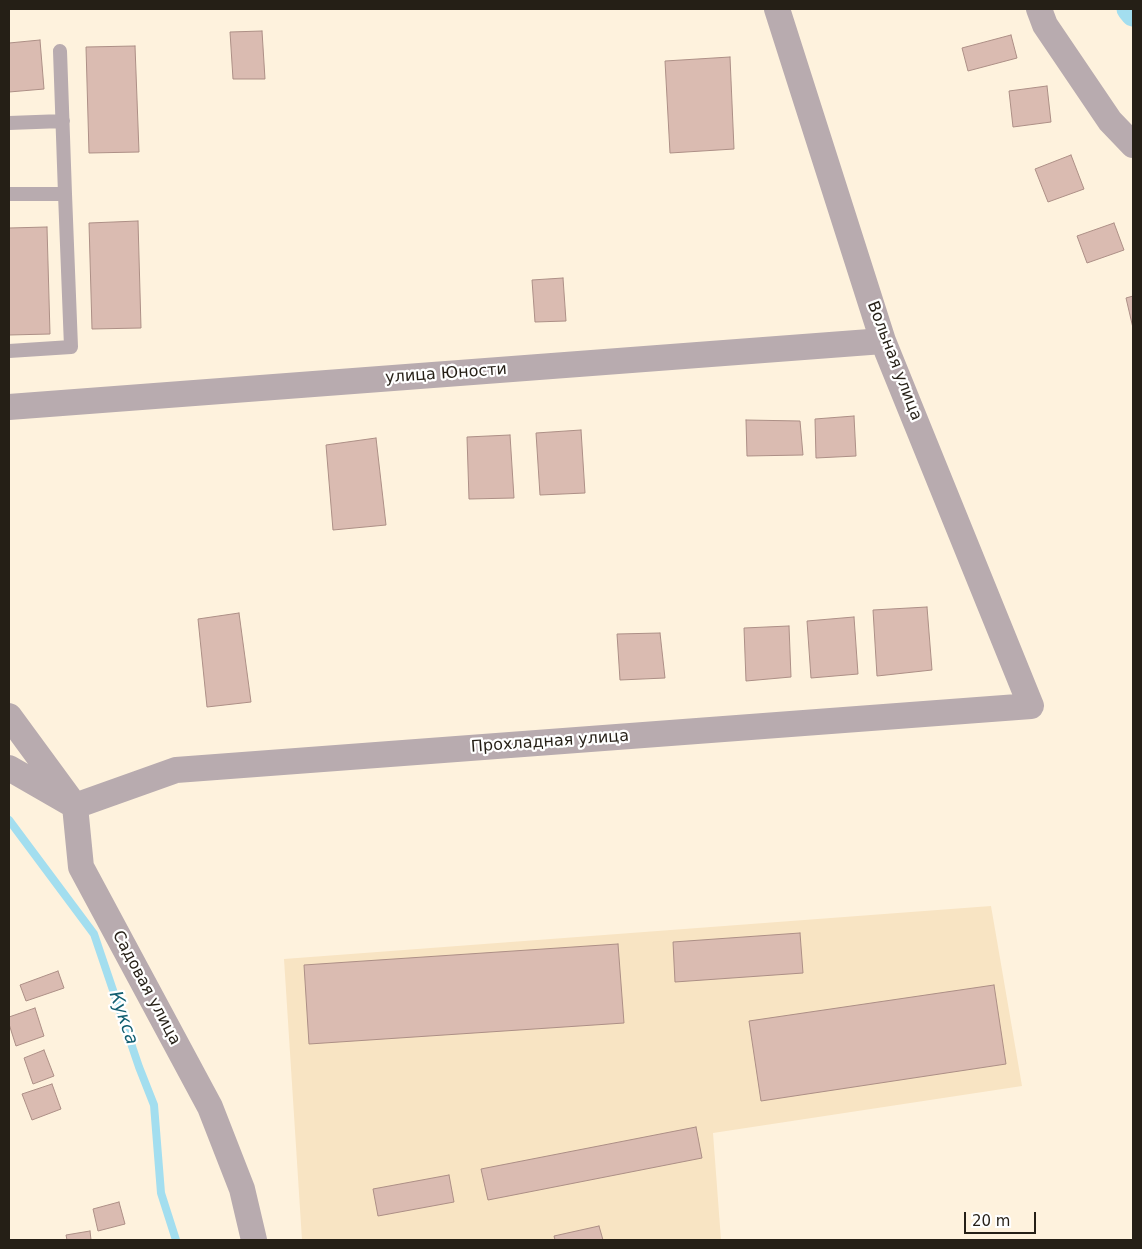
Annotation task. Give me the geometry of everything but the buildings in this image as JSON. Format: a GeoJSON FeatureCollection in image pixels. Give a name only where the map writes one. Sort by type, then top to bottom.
{"type":"FeatureCollection","features":[{"type":"Feature","properties":{"kind":"street","name":"Вольная улица"},"geometry":{"type":"LineString","coordinates":[[777,9],[883,341],[1031,706]]}},
{"type":"Feature","properties":{"kind":"street"},"geometry":{"type":"LineString","coordinates":[[1039,9],[1045,25],[1110,121],[1133,145]]}},
{"type":"Feature","properties":{"kind":"street","name":"улица Юности"},"geometry":{"type":"LineString","coordinates":[[9,407],[883,341]]}},
{"type":"Feature","properties":{"kind":"street","name":"Прохладная улица"},"geometry":{"type":"LineString","coordinates":[[75,806],[176,770],[1031,706]]}},
{"type":"Feature","properties":{"kind":"street"},"geometry":{"type":"LineString","coordinates":[[9,716],[75,806]]}},
{"type":"Feature","properties":{"kind":"street"},"geometry":{"type":"LineString","coordinates":[[9,768],[75,806]]}},
{"type":"Feature","properties":{"kind":"street","name":"Садовая улица"},"geometry":{"type":"LineString","coordinates":[[75,806],[81,867],[210,1107],[242,1189],[254,1240]]}},
{"type":"Feature","properties":{"kind":"lane"},"geometry":{"type":"LineString","coordinates":[[9,351],[71,347],[60,51]]}},
{"type":"Feature","properties":{"kind":"lane"},"geometry":{"type":"LineString","coordinates":[[9,123],[62,121]]}},
{"type":"Feature","properties":{"kind":"lane"},"geometry":{"type":"LineString","coordinates":[[9,194],[65,194]]}},
{"type":"Feature","properties":{"kind":"shaded area"},"geometry":{"type":"Polygon","coordinates":[[[991,906],[1022,1086],[713,1133],[721,1240],[302,1240],[284,959],[991,906]]]}},
{"type":"Feature","properties":{"kind":"waterway"},"geometry":{"type":"LineString","coordinates":[[1129,9],[1133,14]]}},
{"type":"Feature","properties":{"kind":"waterway","name":"Кукса"},"geometry":{"type":"LineString","coordinates":[[9,820],[94,934],[139,1067],[154,1105],[161,1193],[176,1240]]}}]}
